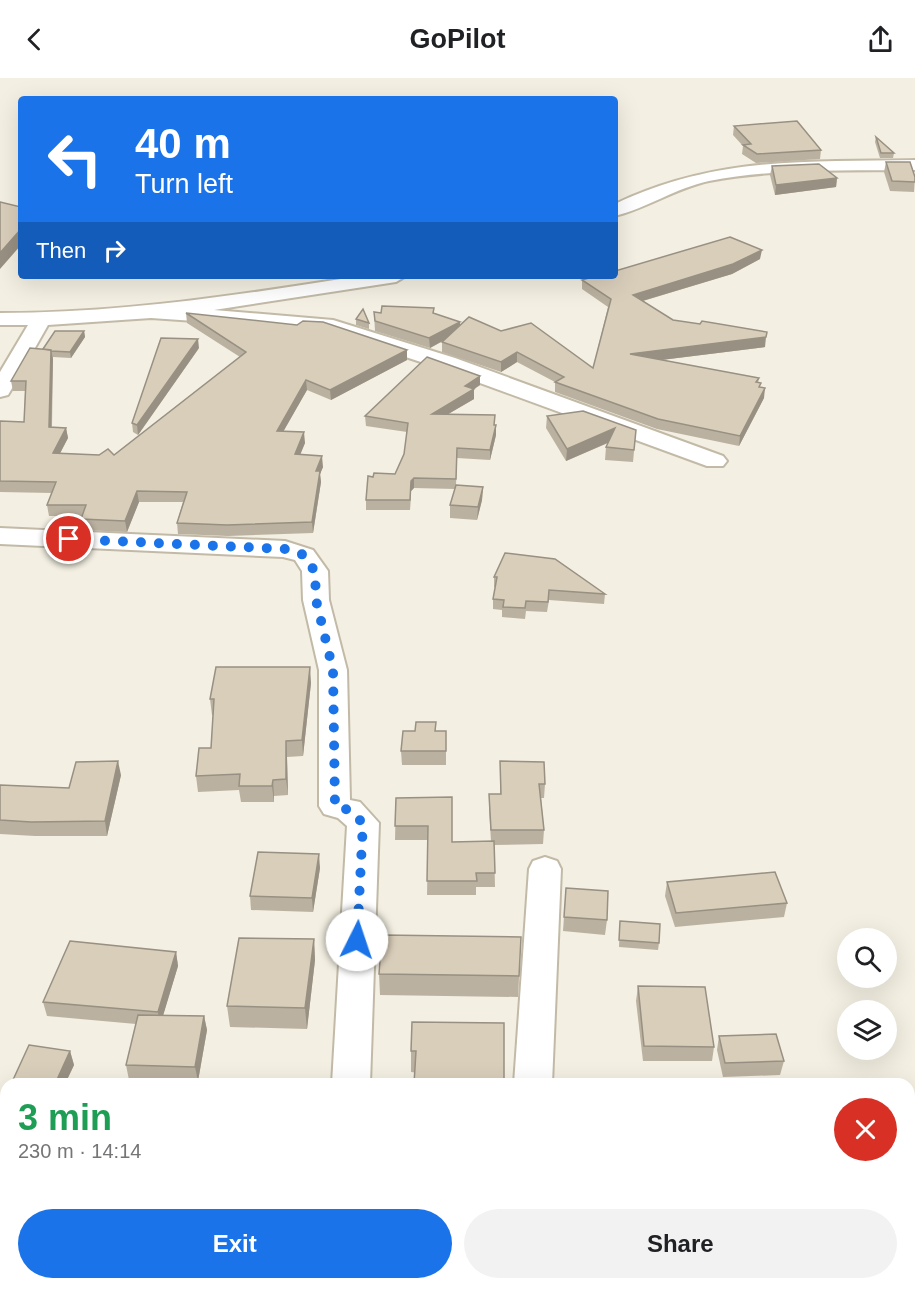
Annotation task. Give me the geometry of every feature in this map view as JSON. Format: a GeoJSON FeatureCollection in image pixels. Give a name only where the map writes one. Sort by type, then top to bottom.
{"type":"FeatureCollection","features":[{"type":"Feature","properties":{"kind":"street"},"geometry":{"type":"LineString","coordinates":[[618,210],[680,184],[735,172],[776,168],[915,165]]}},
{"type":"Feature","properties":{"kind":"street"},"geometry":{"type":"LineString","coordinates":[[0,319],[41,320],[151,312],[376,279]]}},
{"type":"Feature","properties":{"kind":"street"},"geometry":{"type":"LineString","coordinates":[[151,312],[326,324],[447,363],[715,461]]}},
{"type":"Feature","properties":{"kind":"street"},"geometry":{"type":"LineString","coordinates":[[0,390],[41,320]]}},
{"type":"Feature","properties":{"kind":"street"},"geometry":{"type":"LineString","coordinates":[[0,536],[285,549],[304,555],[315,572],[316,600],[333,670],[335,806],[349,810],[363,823],[351,1078]]}},
{"type":"Feature","properties":{"kind":"street"},"geometry":{"type":"LineString","coordinates":[[533,1078],[545,868]]}},
{"type":"Feature","properties":{"kind":"building"},"geometry":{"type":"Polygon","coordinates":[[[797,121],[821,150],[757,154],[743,145],[751,144],[734,126],[797,121]]]}},
{"type":"Feature","properties":{"kind":"building"},"geometry":{"type":"Polygon","coordinates":[[[876,137],[894,153],[881,153],[876,137]]]}},
{"type":"Feature","properties":{"kind":"building"},"geometry":{"type":"Polygon","coordinates":[[[886,162],[910,162],[915,182],[892,181],[886,162]]]}},
{"type":"Feature","properties":{"kind":"building"},"geometry":{"type":"Polygon","coordinates":[[[819,164],[837,178],[776,185],[772,166],[819,164]]]}},
{"type":"Feature","properties":{"kind":"building"},"geometry":{"type":"Polygon","coordinates":[[[0,202],[18,206],[18,232],[0,253],[0,202]]]}},
{"type":"Feature","properties":{"kind":"building"},"geometry":{"type":"Polygon","coordinates":[[[730,237],[762,250],[733,264],[633,295],[673,320],[700,324],[702,321],[767,332],[766,337],[630,354],[759,378],[756,382],[761,383],[759,387],[765,388],[740,436],[658,419],[555,382],[564,377],[517,352],[501,362],[442,342],[469,317],[501,331],[531,323],[593,368],[611,299],[582,280],[618,279],[618,270],[730,237]]]}},
{"type":"Feature","properties":{"kind":"building"},"geometry":{"type":"Polygon","coordinates":[[[382,306],[434,308],[433,313],[460,322],[429,338],[375,321],[374,312],[381,313],[382,306]]]}},
{"type":"Feature","properties":{"kind":"building"},"geometry":{"type":"Polygon","coordinates":[[[363,309],[369,323],[356,319],[363,309]]]}},
{"type":"Feature","properties":{"kind":"building"},"geometry":{"type":"Polygon","coordinates":[[[186,313],[297,325],[303,321],[323,322],[407,350],[330,390],[306,380],[277,431],[304,432],[295,454],[322,456],[316,471],[320,471],[312,522],[227,525],[177,523],[187,492],[137,491],[125,521],[81,519],[86,505],[47,505],[56,482],[0,481],[0,421],[24,422],[26,381],[11,381],[30,348],[51,350],[49,427],[66,428],[53,453],[99,455],[108,449],[114,455],[246,352],[186,313]]]}},
{"type":"Feature","properties":{"kind":"building"},"geometry":{"type":"Polygon","coordinates":[[[55,331],[84,331],[70,352],[43,349],[55,331]]]}},
{"type":"Feature","properties":{"kind":"building"},"geometry":{"type":"Polygon","coordinates":[[[161,338],[198,339],[137,425],[132,423],[161,338]]]}},
{"type":"Feature","properties":{"kind":"building"},"geometry":{"type":"Polygon","coordinates":[[[427,357],[480,376],[465,386],[474,389],[432,414],[495,415],[494,425],[496,425],[490,450],[457,448],[456,479],[414,478],[411,481],[410,500],[366,500],[368,476],[373,477],[374,473],[395,474],[404,454],[408,423],[365,416],[427,357]]]}},
{"type":"Feature","properties":{"kind":"building"},"geometry":{"type":"Polygon","coordinates":[[[583,411],[636,430],[634,450],[606,447],[615,428],[567,449],[547,416],[583,411]]]}},
{"type":"Feature","properties":{"kind":"building"},"geometry":{"type":"Polygon","coordinates":[[[456,485],[483,487],[478,507],[450,505],[456,485]]]}},
{"type":"Feature","properties":{"kind":"building"},"geometry":{"type":"Polygon","coordinates":[[[505,553],[555,559],[605,594],[549,590],[548,602],[526,601],[525,608],[503,607],[504,600],[493,599],[497,577],[494,577],[505,553]]]}},
{"type":"Feature","properties":{"kind":"building"},"geometry":{"type":"Polygon","coordinates":[[[216,667],[310,667],[302,740],[286,741],[286,779],[273,780],[272,786],[239,786],[240,774],[196,776],[199,748],[211,748],[214,699],[210,699],[216,667]]]}},
{"type":"Feature","properties":{"kind":"building"},"geometry":{"type":"Polygon","coordinates":[[[416,722],[436,722],[435,731],[446,731],[446,751],[401,751],[403,731],[415,731],[416,722]]]}},
{"type":"Feature","properties":{"kind":"building"},"geometry":{"type":"Polygon","coordinates":[[[118,761],[105,821],[0,820],[0,785],[69,788],[76,762],[118,761]]]}},
{"type":"Feature","properties":{"kind":"building"},"geometry":{"type":"Polygon","coordinates":[[[500,761],[544,762],[545,784],[539,784],[544,830],[491,830],[489,794],[501,794],[500,761]]]}},
{"type":"Feature","properties":{"kind":"building"},"geometry":{"type":"Polygon","coordinates":[[[452,797],[452,842],[494,841],[495,873],[476,873],[477,881],[427,881],[428,826],[395,826],[396,798],[452,797]]]}},
{"type":"Feature","properties":{"kind":"building"},"geometry":{"type":"Polygon","coordinates":[[[258,852],[319,854],[312,898],[250,896],[258,852]]]}},
{"type":"Feature","properties":{"kind":"building"},"geometry":{"type":"Polygon","coordinates":[[[775,872],[787,903],[676,913],[667,882],[775,872]]]}},
{"type":"Feature","properties":{"kind":"building"},"geometry":{"type":"Polygon","coordinates":[[[566,888],[608,891],[607,920],[564,917],[566,888]]]}},
{"type":"Feature","properties":{"kind":"building"},"geometry":{"type":"Polygon","coordinates":[[[620,921],[660,924],[659,943],[619,940],[620,921]]]}},
{"type":"Feature","properties":{"kind":"building"},"geometry":{"type":"Polygon","coordinates":[[[382,935],[521,937],[519,976],[379,974],[382,935]]]}},
{"type":"Feature","properties":{"kind":"building"},"geometry":{"type":"Polygon","coordinates":[[[239,938],[314,939],[305,1008],[227,1006],[239,938]]]}},
{"type":"Feature","properties":{"kind":"building"},"geometry":{"type":"Polygon","coordinates":[[[70,941],[176,952],[158,1012],[43,1002],[70,941]]]}},
{"type":"Feature","properties":{"kind":"building"},"geometry":{"type":"Polygon","coordinates":[[[638,986],[705,987],[714,1047],[644,1046],[638,986]]]}},
{"type":"Feature","properties":{"kind":"building"},"geometry":{"type":"Polygon","coordinates":[[[138,1015],[204,1016],[195,1067],[126,1065],[138,1015]]]}},
{"type":"Feature","properties":{"kind":"building"},"geometry":{"type":"Polygon","coordinates":[[[412,1022],[504,1023],[504,1078],[414,1078],[416,1051],[411,1051],[412,1022]]]}},
{"type":"Feature","properties":{"kind":"building"},"geometry":{"type":"Polygon","coordinates":[[[776,1034],[784,1061],[725,1063],[719,1036],[776,1034]]]}},
{"type":"Feature","properties":{"kind":"building"},"geometry":{"type":"Polygon","coordinates":[[[29,1045],[70,1051],[58,1078],[14,1078],[29,1045]]]}},
{"type":"Feature","properties":{"kind":"route"},"geometry":{"type":"LineString","coordinates":[[69,539],[285,549],[304,555],[315,572],[316,600],[333,670],[335,806],[349,810],[363,823],[357,940]]}}]}
